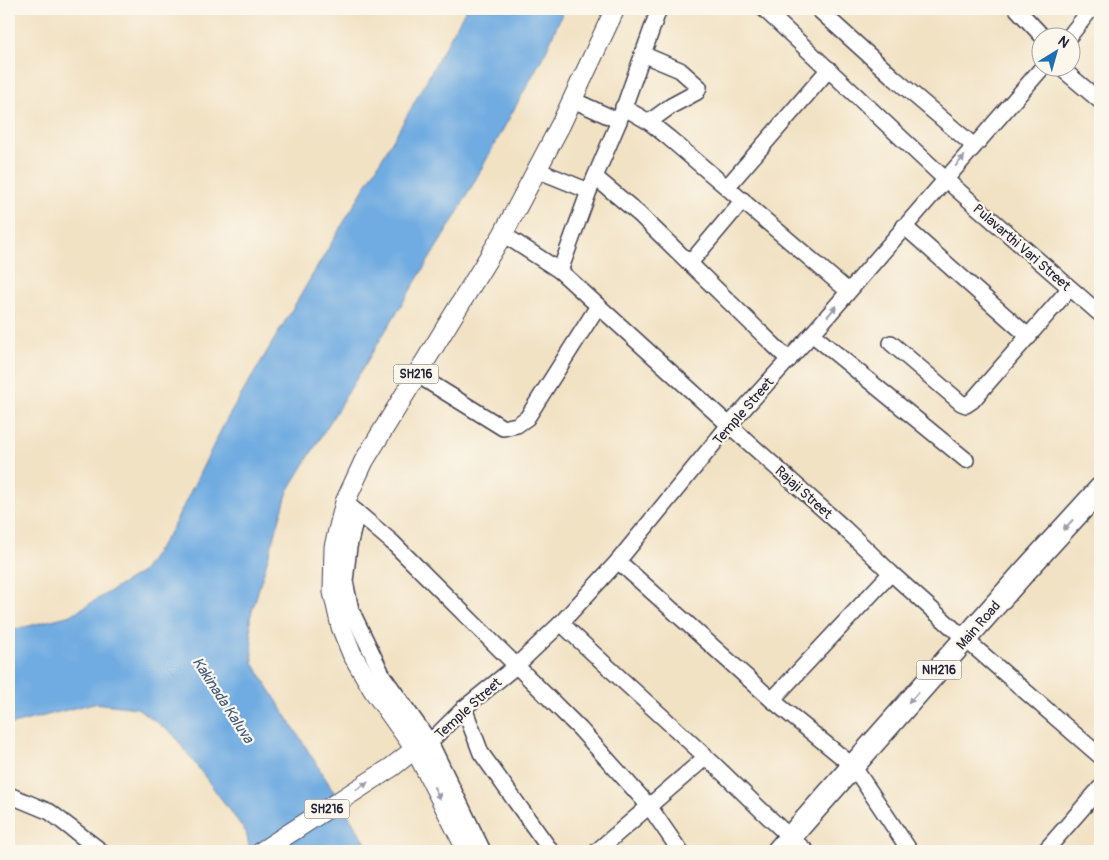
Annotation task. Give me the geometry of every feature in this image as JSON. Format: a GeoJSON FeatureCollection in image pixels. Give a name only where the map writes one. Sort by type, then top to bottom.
{"type":"FeatureCollection","features":[{"type":"Feature","properties":{"kind":"highway","name":"Main Road"},"geometry":{"type":"LineString","coordinates":[[791,847],[853,766],[1100,489]]}},
{"type":"Feature","properties":{"kind":"main road","name":"SH216"},"geometry":{"type":"LineString","coordinates":[[468,851],[422,746],[365,676],[352,654],[341,627],[333,592],[334,547],[351,507],[364,460],[503,234],[573,100],[615,9]]}},
{"type":"Feature","properties":{"kind":"main road","name":"SH216"},"geometry":{"type":"LineString","coordinates":[[262,851],[422,746]]}},
{"type":"Feature","properties":{"kind":"street"},"geometry":{"type":"LineString","coordinates":[[560,271],[592,184],[621,114],[659,9]]}},
{"type":"Feature","properties":{"kind":"street","name":"Pulavarthi Vari Street"},"geometry":{"type":"LineString","coordinates":[[764,9],[945,179],[1100,314]]}},
{"type":"Feature","properties":{"kind":"street"},"geometry":{"type":"LineString","coordinates":[[818,9],[893,77],[974,146]]}},
{"type":"Feature","properties":{"kind":"street"},"geometry":{"type":"LineString","coordinates":[[1017,9],[1035,28]]}},
{"type":"Feature","properties":{"kind":"street"},"geometry":{"type":"LineString","coordinates":[[1076,28],[1091,9]]}},
{"type":"Feature","properties":{"kind":"street"},"geometry":{"type":"LineString","coordinates":[[642,54],[680,70],[699,87],[698,92],[672,106],[649,122]]}},
{"type":"Feature","properties":{"kind":"street"},"geometry":{"type":"LineString","coordinates":[[727,187],[829,70]]}},
{"type":"Feature","properties":{"kind":"street","name":"Temple Street"},"geometry":{"type":"LineString","coordinates":[[422,746],[464,708],[516,666],[561,623],[618,561],[729,425],[812,334],[1033,78]]}},
{"type":"Feature","properties":{"kind":"street"},"geometry":{"type":"LineString","coordinates":[[1073,78],[1100,101]]}},
{"type":"Feature","properties":{"kind":"street"},"geometry":{"type":"LineString","coordinates":[[573,100],[649,122],[848,291]]}},
{"type":"Feature","properties":{"kind":"street"},"geometry":{"type":"LineString","coordinates":[[537,170],[592,184],[639,214],[789,360]]}},
{"type":"Feature","properties":{"kind":"street"},"geometry":{"type":"LineString","coordinates":[[690,263],[743,200]]}},
{"type":"Feature","properties":{"kind":"street"},"geometry":{"type":"LineString","coordinates":[[904,226],[1029,337]]}},
{"type":"Feature","properties":{"kind":"street","name":"Rajaji Street"},"geometry":{"type":"LineString","coordinates":[[503,234],[560,271],[844,528],[891,573],[1100,756]]}},
{"type":"Feature","properties":{"kind":"street"},"geometry":{"type":"LineString","coordinates":[[891,342],[966,405],[972,401],[1029,337],[1070,288]]}},
{"type":"Feature","properties":{"kind":"street"},"geometry":{"type":"LineString","coordinates":[[416,374],[503,428],[517,425],[527,418],[598,306]]}},
{"type":"Feature","properties":{"kind":"street"},"geometry":{"type":"LineString","coordinates":[[812,334],[966,460]]}},
{"type":"Feature","properties":{"kind":"street"},"geometry":{"type":"LineString","coordinates":[[351,507],[392,542],[580,729],[649,806],[680,851]]}},
{"type":"Feature","properties":{"kind":"street"},"geometry":{"type":"LineString","coordinates":[[618,561],[772,700],[853,766],[910,851]]}},
{"type":"Feature","properties":{"kind":"street"},"geometry":{"type":"LineString","coordinates":[[772,700],[891,573]]}},
{"type":"Feature","properties":{"kind":"street"},"geometry":{"type":"LineString","coordinates":[[561,623],[706,757],[791,847]]}},
{"type":"Feature","properties":{"kind":"street"},"geometry":{"type":"LineString","coordinates":[[464,708],[481,753],[551,851]]}},
{"type":"Feature","properties":{"kind":"street"},"geometry":{"type":"LineString","coordinates":[[422,746],[483,851]]}},
{"type":"Feature","properties":{"kind":"street"},"geometry":{"type":"LineString","coordinates":[[596,851],[706,757]]}},
{"type":"Feature","properties":{"kind":"street"},"geometry":{"type":"LineString","coordinates":[[1045,851],[1100,788]]}},
{"type":"Feature","properties":{"kind":"street"},"geometry":{"type":"LineString","coordinates":[[9,795],[50,812],[101,851]]}},
{"type":"Feature","properties":{"kind":"water","name":"Kakinada Kaluva"},"geometry":{"type":"Polygon","coordinates":[[[466,9],[564,9],[546,51],[455,217],[288,491],[250,618],[253,663],[371,851],[250,851],[246,832],[173,734],[137,708],[94,703],[9,725],[9,631],[71,615],[142,572],[172,529],[224,424],[404,121],[466,9]]]}}]}
